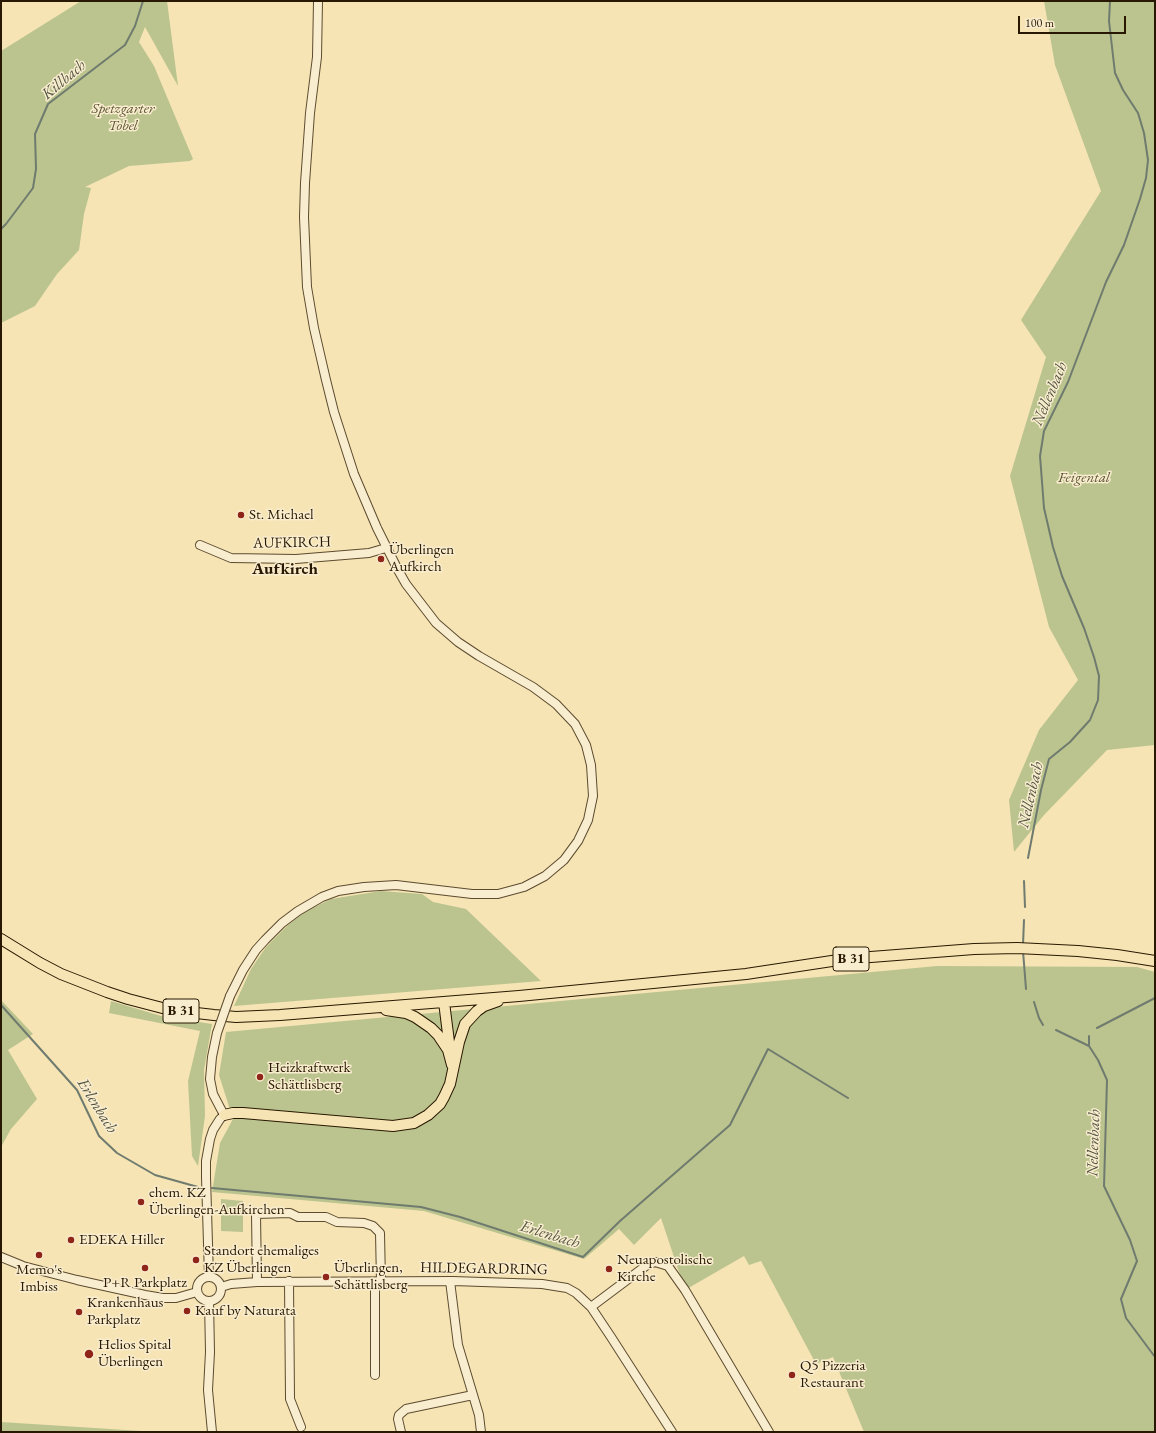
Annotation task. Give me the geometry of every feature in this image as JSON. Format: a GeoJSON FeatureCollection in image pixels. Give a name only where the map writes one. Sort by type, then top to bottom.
{"type":"FeatureCollection","features":[{"type":"Feature","properties":{"kind":"main road","name":"B 31"},"geometry":{"type":"LineString","coordinates":[[1,939],[40,963],[87,985],[128,999],[170,1010],[214,1016],[250,1016],[519,996],[746,974],[845,959],[974,949],[1045,949],[1117,955],[1155,961]]}},
{"type":"Feature","properties":{"kind":"main road"},"geometry":{"type":"LineString","coordinates":[[453,1058],[465,1024],[477,1011],[493,1002],[519,996]]}},
{"type":"Feature","properties":{"kind":"main road"},"geometry":{"type":"LineString","coordinates":[[224,1115],[243,1113],[369,1125],[400,1126],[418,1121],[434,1110],[444,1098],[452,1074],[453,1058],[447,1002]]}},
{"type":"Feature","properties":{"kind":"main road"},"geometry":{"type":"LineString","coordinates":[[372,1007],[406,1014],[424,1022],[438,1035],[453,1058]]}},
{"type":"Feature","properties":{"kind":"street"},"geometry":{"type":"LineString","coordinates":[[209,1277],[206,1161],[213,1130],[224,1115],[213,1094],[210,1079],[212,1057],[217,1033],[230,996],[243,970],[265,940],[282,923],[298,911],[322,897],[338,892],[364,887],[396,885],[472,894],[498,894],[524,887],[545,876],[564,860],[578,841],[588,820],[593,796],[591,765],[586,744],[575,724],[556,704],[532,687],[458,642],[436,623],[406,584],[386,548],[354,474],[334,412],[317,346],[307,287],[304,217],[305,183],[310,113],[317,57],[318,1]]}},
{"type":"Feature","properties":{"kind":"street","name":"AUFKIRCH"},"geometry":{"type":"LineString","coordinates":[[200,545],[230,558],[289,559],[369,553],[386,548]]}},
{"type":"Feature","properties":{"kind":"street"},"geometry":{"type":"LineString","coordinates":[[257,1282],[256,1214],[290,1213],[298,1217],[326,1217],[337,1222],[364,1223],[373,1226],[380,1233],[375,1375]]}},
{"type":"Feature","properties":{"kind":"street"},"geometry":{"type":"LineString","coordinates":[[1,1256],[22,1266],[145,1295],[163,1298],[176,1298],[197,1292]]}},
{"type":"Feature","properties":{"kind":"street"},"geometry":{"type":"LineString","coordinates":[[590,1307],[648,1265],[655,1262],[660,1262],[668,1266],[685,1290],[769,1432]]}},
{"type":"Feature","properties":{"kind":"street"},"geometry":{"type":"LineString","coordinates":[[209,1277],[217,1280],[221,1286],[220,1295],[217,1298],[210,1300],[201,1297],[197,1292],[200,1281],[209,1277]]}},
{"type":"Feature","properties":{"kind":"street"},"geometry":{"type":"LineString","coordinates":[[289,1281],[290,1399],[301,1427]]}},
{"type":"Feature","properties":{"kind":"street","name":"HILDEGARDRING"},"geometry":{"type":"LineString","coordinates":[[221,1286],[257,1282],[289,1281],[450,1281],[554,1285],[567,1288],[576,1293],[590,1307],[612,1337],[672,1432]]}},
{"type":"Feature","properties":{"kind":"street"},"geometry":{"type":"LineString","coordinates":[[450,1281],[458,1345],[479,1415],[481,1432]]}},
{"type":"Feature","properties":{"kind":"street"},"geometry":{"type":"LineString","coordinates":[[210,1300],[208,1390],[212,1432]]}},
{"type":"Feature","properties":{"kind":"street"},"geometry":{"type":"LineString","coordinates":[[401,1432],[398,1419],[399,1415],[406,1409],[473,1395]]}},
{"type":"Feature","properties":{"kind":"green space","name":"Spetzgarter Tobel"},"geometry":{"type":"Polygon","coordinates":[[[81,1],[167,1],[178,86],[145,27],[139,42],[154,66],[193,159],[190,161],[129,166],[85,187],[91,188],[84,214],[79,250],[57,274],[35,306],[1,323],[1,51],[81,1]]]}},
{"type":"Feature","properties":{"kind":"green space","name":"Feigental"},"geometry":{"type":"Polygon","coordinates":[[[1044,1],[1155,1],[1155,745],[1107,750],[1044,815],[1014,852],[1009,800],[1039,730],[1078,680],[1049,627],[1010,476],[1046,357],[1021,320],[1101,191],[1055,65],[1044,1]]]}},
{"type":"Feature","properties":{"kind":"green space"},"geometry":{"type":"Polygon","coordinates":[[[381,891],[422,894],[433,902],[466,909],[541,981],[234,1006],[251,969],[266,947],[288,925],[306,911],[331,899],[381,891]]]}},
{"type":"Feature","properties":{"kind":"green space"},"geometry":{"type":"Polygon","coordinates":[[[937,966],[1137,967],[1155,972],[1155,1432],[864,1432],[833,1357],[816,1364],[761,1261],[749,1265],[744,1256],[685,1290],[661,1218],[634,1245],[619,1229],[584,1259],[424,1211],[212,1192],[220,1143],[233,1119],[219,1075],[226,1032],[937,966]]]}},
{"type":"Feature","properties":{"kind":"green space"},"geometry":{"type":"Polygon","coordinates":[[[1,1000],[33,1034],[8,1050],[37,1099],[11,1129],[1,1147],[1,1000]]]}},
{"type":"Feature","properties":{"kind":"green space"},"geometry":{"type":"Polygon","coordinates":[[[111,1001],[161,1016],[212,1024],[204,1070],[205,1116],[198,1166],[192,1156],[188,1081],[200,1031],[109,1013],[111,1001]]]}},
{"type":"Feature","properties":{"kind":"green space"},"geometry":{"type":"Polygon","coordinates":[[[221,1199],[243,1201],[243,1232],[221,1231],[221,1199]]]}},
{"type":"Feature","properties":{"kind":"green space"},"geometry":{"type":"Polygon","coordinates":[[[1,1422],[157,1432],[1,1432],[1,1422]]]}},
{"type":"Feature","properties":{"kind":"waterway","name":"Killbach"},"geometry":{"type":"LineString","coordinates":[[1,229],[33,188],[36,169],[35,134],[48,104],[125,45],[135,26],[143,1]]}},
{"type":"Feature","properties":{"kind":"waterway","name":"Nellenbach"},"geometry":{"type":"LineString","coordinates":[[1028,858],[1041,790],[1049,759],[1070,742],[1090,720],[1098,700],[1099,676],[1094,657],[1084,628],[1062,576],[1053,547],[1044,508],[1040,456],[1044,431],[1068,382],[1106,282],[1124,245],[1146,178],[1148,160],[1144,133],[1138,113],[1123,90],[1115,73],[1109,21],[1110,1]]}},
{"type":"Feature","properties":{"kind":"waterway","name":"Nellenbach"},"geometry":{"type":"LineString","coordinates":[[1024,881],[1025,907]]}},
{"type":"Feature","properties":{"kind":"waterway","name":"Nellenbach"},"geometry":{"type":"LineString","coordinates":[[1023,945],[1024,920]]}},
{"type":"Feature","properties":{"kind":"waterway","name":"Nellenbach"},"geometry":{"type":"LineString","coordinates":[[1023,951],[1026,989]]}},
{"type":"Feature","properties":{"kind":"waterway"},"geometry":{"type":"LineString","coordinates":[[1097,1028],[1155,998]]}},
{"type":"Feature","properties":{"kind":"waterway","name":"Nellenbach"},"geometry":{"type":"LineString","coordinates":[[1034,1002],[1043,1025]]}},
{"type":"Feature","properties":{"kind":"waterway","name":"Erlenbach"},"geometry":{"type":"LineString","coordinates":[[1,1005],[77,1090],[99,1136],[117,1153],[155,1175],[198,1187]]}},
{"type":"Feature","properties":{"kind":"waterway","name":"Nellenbach"},"geometry":{"type":"LineString","coordinates":[[1056,1030],[1089,1046],[1098,1060],[1107,1080],[1104,1186],[1130,1240],[1137,1261],[1121,1299],[1126,1318],[1155,1357]]}},
{"type":"Feature","properties":{"kind":"waterway"},"geometry":{"type":"LineString","coordinates":[[1089,1036],[1089,1045]]}},
{"type":"Feature","properties":{"kind":"waterway","name":"Erlenbach"},"geometry":{"type":"LineString","coordinates":[[212,1188],[421,1207],[460,1217],[583,1257],[620,1221],[730,1125],[768,1049],[848,1098]]}},
{"type":"Feature","properties":{"kind":"place","name":"St. Michael"},"geometry":{"type":"Point","coordinates":[241,515]}},
{"type":"Feature","properties":{"kind":"place","name":"Überlingen Aufkirch"},"geometry":{"type":"Point","coordinates":[381,559]}},
{"type":"Feature","properties":{"kind":"place","name":"Heizkraftwerk Schättlisberg"},"geometry":{"type":"Point","coordinates":[260,1077]}},
{"type":"Feature","properties":{"kind":"place","name":"ehem. KZ Überlingen-Aufkirchen"},"geometry":{"type":"Point","coordinates":[141,1202]}},
{"type":"Feature","properties":{"kind":"place","name":"EDEKA Hiller"},"geometry":{"type":"Point","coordinates":[71,1240]}},
{"type":"Feature","properties":{"kind":"place","name":"Memo's Imbiss"},"geometry":{"type":"Point","coordinates":[39,1255]}},
{"type":"Feature","properties":{"kind":"place","name":"Standort ehemaliges KZ Überlingen"},"geometry":{"type":"Point","coordinates":[196,1260]}},
{"type":"Feature","properties":{"kind":"place","name":"P+R Parkplatz"},"geometry":{"type":"Point","coordinates":[145,1268]}},
{"type":"Feature","properties":{"kind":"place","name":"Neuapostolische Kirche"},"geometry":{"type":"Point","coordinates":[609,1269]}},
{"type":"Feature","properties":{"kind":"place","name":"Überlingen, Schättlisberg"},"geometry":{"type":"Point","coordinates":[326,1277]}},
{"type":"Feature","properties":{"kind":"place","name":"Kauf by Naturata"},"geometry":{"type":"Point","coordinates":[187,1311]}},
{"type":"Feature","properties":{"kind":"place","name":"Krankenhaus Parkplatz"},"geometry":{"type":"Point","coordinates":[79,1312]}},
{"type":"Feature","properties":{"kind":"place","name":"Helios Spital Überlingen"},"geometry":{"type":"Point","coordinates":[89,1354]}},
{"type":"Feature","properties":{"kind":"place","name":"Q5 Pizzeria Restaurant"},"geometry":{"type":"Point","coordinates":[792,1375]}},
{"type":"Feature","properties":{"kind":"district","name":"Aufkirch"},"geometry":{"type":"Point","coordinates":[285,569]}}]}
